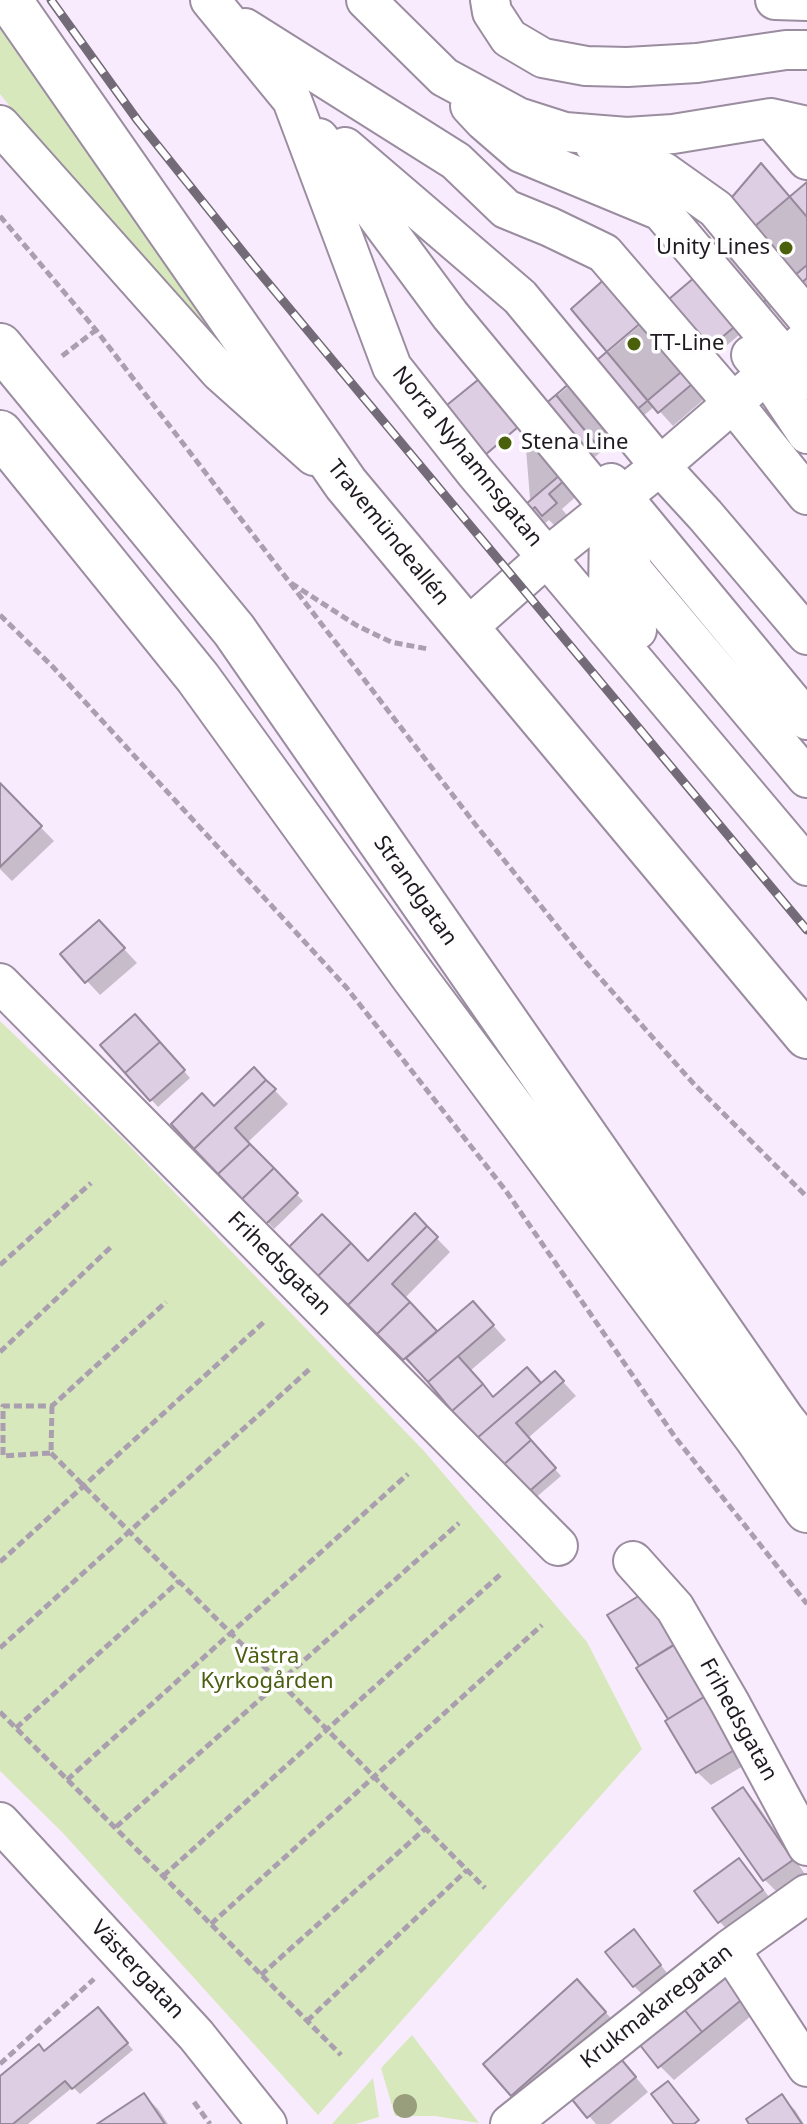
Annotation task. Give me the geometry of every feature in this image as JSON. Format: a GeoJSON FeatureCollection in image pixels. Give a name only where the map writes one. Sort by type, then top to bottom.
{"type":"FeatureCollection","features":[{"type":"Feature","properties":{"kind":"main road","name":"Travemündeallén"},"geometry":{"type":"LineString","coordinates":[[9,0],[346,484],[807,1036]]}},
{"type":"Feature","properties":{"kind":"main road","name":"Strandgatan"},"geometry":{"type":"LineString","coordinates":[[0,346],[234,630],[807,1452]]}},
{"type":"Feature","properties":{"kind":"main road"},"geometry":{"type":"LineString","coordinates":[[0,433],[198,678],[414,977],[756,1436],[807,1510]]}},
{"type":"Feature","properties":{"kind":"street"},"geometry":{"type":"LineString","coordinates":[[366,0],[484,121],[521,153],[661,211],[785,362],[807,395]]}},
{"type":"Feature","properties":{"kind":"street"},"geometry":{"type":"LineString","coordinates":[[490,0],[492,12],[509,38],[543,58],[586,66],[697,63],[786,50],[807,50]]}},
{"type":"Feature","properties":{"kind":"street"},"geometry":{"type":"LineString","coordinates":[[775,0],[807,1]]}},
{"type":"Feature","properties":{"kind":"street"},"geometry":{"type":"LineString","coordinates":[[214,6],[456,161],[506,209],[611,246],[785,362]]}},
{"type":"Feature","properties":{"kind":"street","name":"Norra Nyhamnsgatan"},"geometry":{"type":"LineString","coordinates":[[214,6],[292,100],[392,367],[475,472],[807,866]]}},
{"type":"Feature","properties":{"kind":"street"},"geometry":{"type":"LineString","coordinates":[[444,77],[518,117],[565,132],[664,172],[716,209],[785,362],[807,495]]}},
{"type":"Feature","properties":{"kind":"street"},"geometry":{"type":"LineString","coordinates":[[292,100],[520,297],[669,458],[663,549],[807,835]]}},
{"type":"Feature","properties":{"kind":"street"},"geometry":{"type":"LineString","coordinates":[[292,100],[450,315],[616,502],[807,690]]}},
{"type":"Feature","properties":{"kind":"street"},"geometry":{"type":"LineString","coordinates":[[565,132],[627,137],[789,122],[807,160]]}},
{"type":"Feature","properties":{"kind":"street"},"geometry":{"type":"LineString","coordinates":[[0,125],[220,372],[346,484]]}},
{"type":"Feature","properties":{"kind":"street"},"geometry":{"type":"LineString","coordinates":[[588,182],[638,218],[785,362]]}},
{"type":"Feature","properties":{"kind":"street"},"geometry":{"type":"LineString","coordinates":[[466,629],[547,557],[785,362]]}},
{"type":"Feature","properties":{"kind":"street"},"geometry":{"type":"LineString","coordinates":[[616,502],[663,549],[807,720]]}},
{"type":"Feature","properties":{"kind":"street"},"geometry":{"type":"LineString","coordinates":[[663,549],[807,603]]}},
{"type":"Feature","properties":{"kind":"street"},"geometry":{"type":"LineString","coordinates":[[663,549],[807,635]]}},
{"type":"Feature","properties":{"kind":"street"},"geometry":{"type":"LineString","coordinates":[[663,549],[807,660]]}},
{"type":"Feature","properties":{"kind":"street"},"geometry":{"type":"LineString","coordinates":[[663,549],[807,752]]}},
{"type":"Feature","properties":{"kind":"street"},"geometry":{"type":"LineString","coordinates":[[663,549],[807,778]]}},
{"type":"Feature","properties":{"kind":"street"},"geometry":{"type":"LineString","coordinates":[[663,549],[807,805]]}},
{"type":"Feature","properties":{"kind":"street","name":"Frihedsgatan"},"geometry":{"type":"LineString","coordinates":[[0,983],[558,1546]]}},
{"type":"Feature","properties":{"kind":"street","name":"Frihedsgatan"},"geometry":{"type":"LineString","coordinates":[[633,1561],[675,1608],[807,1846]]}},
{"type":"Feature","properties":{"kind":"street","name":"Västergatan"},"geometry":{"type":"LineString","coordinates":[[0,1822],[196,2035],[267,2124]]}},
{"type":"Feature","properties":{"kind":"street","name":"Krukmakaregatan"},"geometry":{"type":"LineString","coordinates":[[510,2124],[730,1949],[807,1894]]}},
{"type":"Feature","properties":{"kind":"street"},"geometry":{"type":"LineString","coordinates":[[730,1949],[807,2067]]}},
{"type":"Feature","properties":{"kind":"path"},"geometry":{"type":"LineString","coordinates":[[0,216],[96,330],[286,581],[586,962],[693,1083],[807,1197]]}},
{"type":"Feature","properties":{"kind":"path"},"geometry":{"type":"LineString","coordinates":[[286,581],[356,625],[391,642],[427,649],[466,629]]}},
{"type":"Feature","properties":{"kind":"path"},"geometry":{"type":"LineString","coordinates":[[0,615],[53,667],[346,987],[506,1191],[675,1437],[807,1604]]}},
{"type":"Feature","properties":{"kind":"path"},"geometry":{"type":"LineString","coordinates":[[0,1265],[91,1183]]}},
{"type":"Feature","properties":{"kind":"path"},"geometry":{"type":"LineString","coordinates":[[0,1352],[112,1246]]}},
{"type":"Feature","properties":{"kind":"path"},"geometry":{"type":"LineString","coordinates":[[51,1453],[2,1457],[2,1404],[52,1406],[166,1302]]}},
{"type":"Feature","properties":{"kind":"path"},"geometry":{"type":"LineString","coordinates":[[0,1562],[265,1321]]}},
{"type":"Feature","properties":{"kind":"path"},"geometry":{"type":"LineString","coordinates":[[0,1648],[312,1367]]}},
{"type":"Feature","properties":{"kind":"path"},"geometry":{"type":"LineString","coordinates":[[52,1406],[51,1453],[485,1888]]}},
{"type":"Feature","properties":{"kind":"path"},"geometry":{"type":"LineString","coordinates":[[67,1780],[408,1474]]}},
{"type":"Feature","properties":{"kind":"path"},"geometry":{"type":"LineString","coordinates":[[115,1828],[459,1523]]}},
{"type":"Feature","properties":{"kind":"path"},"geometry":{"type":"LineString","coordinates":[[163,1876],[502,1573]]}},
{"type":"Feature","properties":{"kind":"path"},"geometry":{"type":"LineString","coordinates":[[16,1728],[179,1581]]}},
{"type":"Feature","properties":{"kind":"path"},"geometry":{"type":"LineString","coordinates":[[211,1924],[542,1625]]}},
{"type":"Feature","properties":{"kind":"path"},"geometry":{"type":"LineString","coordinates":[[0,1712],[341,2055]]}},
{"type":"Feature","properties":{"kind":"path"},"geometry":{"type":"LineString","coordinates":[[261,1975],[426,1828]]}},
{"type":"Feature","properties":{"kind":"path"},"geometry":{"type":"LineString","coordinates":[[307,2021],[467,1870]]}},
{"type":"Feature","properties":{"kind":"path"},"geometry":{"type":"LineString","coordinates":[[0,2064],[98,1974]]}},
{"type":"Feature","properties":{"kind":"green space"},"geometry":{"type":"Polygon","coordinates":[[[0,25],[231,361],[44,149],[0,94],[0,25]]]}},
{"type":"Feature","properties":{"kind":"green space","name":"Västra Kyrkogården"},"geometry":{"type":"Polygon","coordinates":[[[0,1021],[121,1137],[424,1451],[587,1642],[642,1749],[318,2115],[62,1832],[0,1771],[0,1021]]]}},
{"type":"Feature","properties":{"kind":"green space"},"geometry":{"type":"Polygon","coordinates":[[[412,2035],[479,2123],[435,2116],[395,2116],[381,2068],[412,2035]]]}},
{"type":"Feature","properties":{"kind":"green space"},"geometry":{"type":"Polygon","coordinates":[[[373,2078],[379,2117],[356,2124],[332,2124],[373,2078]]]}},
{"type":"Feature","properties":{"kind":"building","name":"Unity Lines"},"geometry":{"type":"Polygon","coordinates":[[[761,163],[807,217],[807,278],[797,287],[727,203],[761,163]]]}},
{"type":"Feature","properties":{"kind":"building"},"geometry":{"type":"Polygon","coordinates":[[[807,182],[807,265],[506,521],[465,472],[807,182]]]}},
{"type":"Feature","properties":{"kind":"building","name":"TT-Line"},"geometry":{"type":"Polygon","coordinates":[[[608,276],[698,379],[658,413],[571,309],[608,276]]]}},
{"type":"Feature","properties":{"kind":"building","name":"Stena Line"},"geometry":{"type":"Polygon","coordinates":[[[484,375],[567,478],[549,494],[557,503],[542,516],[535,507],[529,512],[442,409],[484,375]]]}},
{"type":"Feature","properties":{"kind":"building"},"geometry":{"type":"Polygon","coordinates":[[[573,380],[614,429],[596,444],[556,395],[573,380]]]}},
{"type":"Feature","properties":{"kind":"building"},"geometry":{"type":"Polygon","coordinates":[[[0,783],[42,826],[0,867],[0,783]]]}},
{"type":"Feature","properties":{"kind":"building"},"geometry":{"type":"Polygon","coordinates":[[[99,920],[125,948],[85,983],[60,954],[99,920]]]}},
{"type":"Feature","properties":{"kind":"building"},"geometry":{"type":"Polygon","coordinates":[[[135,1014],[160,1042],[125,1073],[100,1045],[135,1014]]]}},
{"type":"Feature","properties":{"kind":"building"},"geometry":{"type":"Polygon","coordinates":[[[160,1042],[185,1070],[150,1101],[125,1073],[160,1042]]]}},
{"type":"Feature","properties":{"kind":"building"},"geometry":{"type":"Polygon","coordinates":[[[254,1067],[266,1080],[194,1149],[171,1124],[202,1093],[214,1106],[254,1067]]]}},
{"type":"Feature","properties":{"kind":"building"},"geometry":{"type":"Polygon","coordinates":[[[266,1080],[276,1089],[235,1128],[250,1144],[218,1174],[194,1149],[266,1080]]]}},
{"type":"Feature","properties":{"kind":"building"},"geometry":{"type":"Polygon","coordinates":[[[250,1144],[274,1168],[242,1199],[218,1174],[250,1144]]]}},
{"type":"Feature","properties":{"kind":"building"},"geometry":{"type":"Polygon","coordinates":[[[274,1168],[298,1193],[266,1224],[242,1199],[274,1168]]]}},
{"type":"Feature","properties":{"kind":"building"},"geometry":{"type":"Polygon","coordinates":[[[415,1213],[427,1226],[348,1305],[318,1276],[351,1243],[368,1261],[415,1213]]]}},
{"type":"Feature","properties":{"kind":"building"},"geometry":{"type":"Polygon","coordinates":[[[322,1214],[351,1243],[318,1276],[289,1247],[322,1214]]]}},
{"type":"Feature","properties":{"kind":"building"},"geometry":{"type":"Polygon","coordinates":[[[427,1226],[438,1237],[392,1284],[410,1302],[377,1334],[348,1305],[427,1226]]]}},
{"type":"Feature","properties":{"kind":"building"},"geometry":{"type":"Polygon","coordinates":[[[473,1301],[494,1325],[428,1382],[406,1358],[473,1301]]]}},
{"type":"Feature","properties":{"kind":"building"},"geometry":{"type":"Polygon","coordinates":[[[410,1302],[437,1331],[403,1360],[377,1334],[410,1302]]]}},
{"type":"Feature","properties":{"kind":"building"},"geometry":{"type":"Polygon","coordinates":[[[458,1356],[483,1384],[452,1411],[428,1382],[458,1356]]]}},
{"type":"Feature","properties":{"kind":"building"},"geometry":{"type":"Polygon","coordinates":[[[527,1367],[541,1383],[476,1439],[452,1411],[483,1384],[493,1397],[527,1367]]]}},
{"type":"Feature","properties":{"kind":"building"},"geometry":{"type":"Polygon","coordinates":[[[555,1371],[564,1381],[516,1423],[531,1440],[501,1467],[476,1439],[555,1371]]]}},
{"type":"Feature","properties":{"kind":"building"},"geometry":{"type":"Polygon","coordinates":[[[531,1440],[556,1468],[525,1495],[501,1467],[531,1440]]]}},
{"type":"Feature","properties":{"kind":"building"},"geometry":{"type":"Polygon","coordinates":[[[647,1591],[678,1642],[639,1666],[607,1615],[647,1591]]]}},
{"type":"Feature","properties":{"kind":"building"},"geometry":{"type":"Polygon","coordinates":[[[676,1644],[707,1695],[668,1719],[636,1668],[676,1644]]]}},
{"type":"Feature","properties":{"kind":"building"},"geometry":{"type":"Polygon","coordinates":[[[704,1697],[736,1749],[696,1773],[665,1721],[704,1697]]]}},
{"type":"Feature","properties":{"kind":"building"},"geometry":{"type":"Polygon","coordinates":[[[743,1787],[793,1860],[763,1881],[712,1808],[743,1787]]]}},
{"type":"Feature","properties":{"kind":"building"},"geometry":{"type":"Polygon","coordinates":[[[739,1858],[763,1890],[718,1923],[694,1891],[739,1858]]]}},
{"type":"Feature","properties":{"kind":"building"},"geometry":{"type":"Polygon","coordinates":[[[634,1929],[661,1965],[633,1987],[605,1952],[634,1929]]]}},
{"type":"Feature","properties":{"kind":"building"},"geometry":{"type":"Polygon","coordinates":[[[723,1969],[745,1997],[702,2032],[680,2004],[723,1969]]]}},
{"type":"Feature","properties":{"kind":"building"},"geometry":{"type":"Polygon","coordinates":[[[577,1979],[606,2012],[511,2096],[483,2064],[577,1979]]]}},
{"type":"Feature","properties":{"kind":"building"},"geometry":{"type":"Polygon","coordinates":[[[680,2004],[702,2032],[658,2068],[636,2040],[680,2004]]]}},
{"type":"Feature","properties":{"kind":"building"},"geometry":{"type":"Polygon","coordinates":[[[98,2007],[128,2043],[72,2089],[65,2081],[13,2124],[0,2124],[0,2076],[39,2044],[44,2051],[98,2007]]]}},
{"type":"Feature","properties":{"kind":"building"},"geometry":{"type":"Polygon","coordinates":[[[611,2047],[636,2077],[587,2118],[562,2087],[611,2047]]]}},
{"type":"Feature","properties":{"kind":"building"},"geometry":{"type":"Polygon","coordinates":[[[668,2081],[699,2120],[694,2124],[674,2124],[651,2094],[668,2081]]]}},
{"type":"Feature","properties":{"kind":"building"},"geometry":{"type":"Polygon","coordinates":[[[144,2093],[165,2124],[97,2124],[144,2093]]]}},
{"type":"Feature","properties":{"kind":"building"},"geometry":{"type":"Polygon","coordinates":[[[782,2094],[802,2124],[749,2124],[746,2119],[782,2094]]]}},
{"type":"Feature","properties":{"kind":"railway"},"geometry":{"type":"LineString","coordinates":[[51,0],[138,121],[254,266],[807,930]]}},
{"type":"Feature","properties":{"kind":"place","name":"Unity Lines"},"geometry":{"type":"Point","coordinates":[786,248]}},
{"type":"Feature","properties":{"kind":"place","name":"TT-Line"},"geometry":{"type":"Point","coordinates":[634,344]}},
{"type":"Feature","properties":{"kind":"place","name":"Stena Line"},"geometry":{"type":"Point","coordinates":[505,443]}}]}
